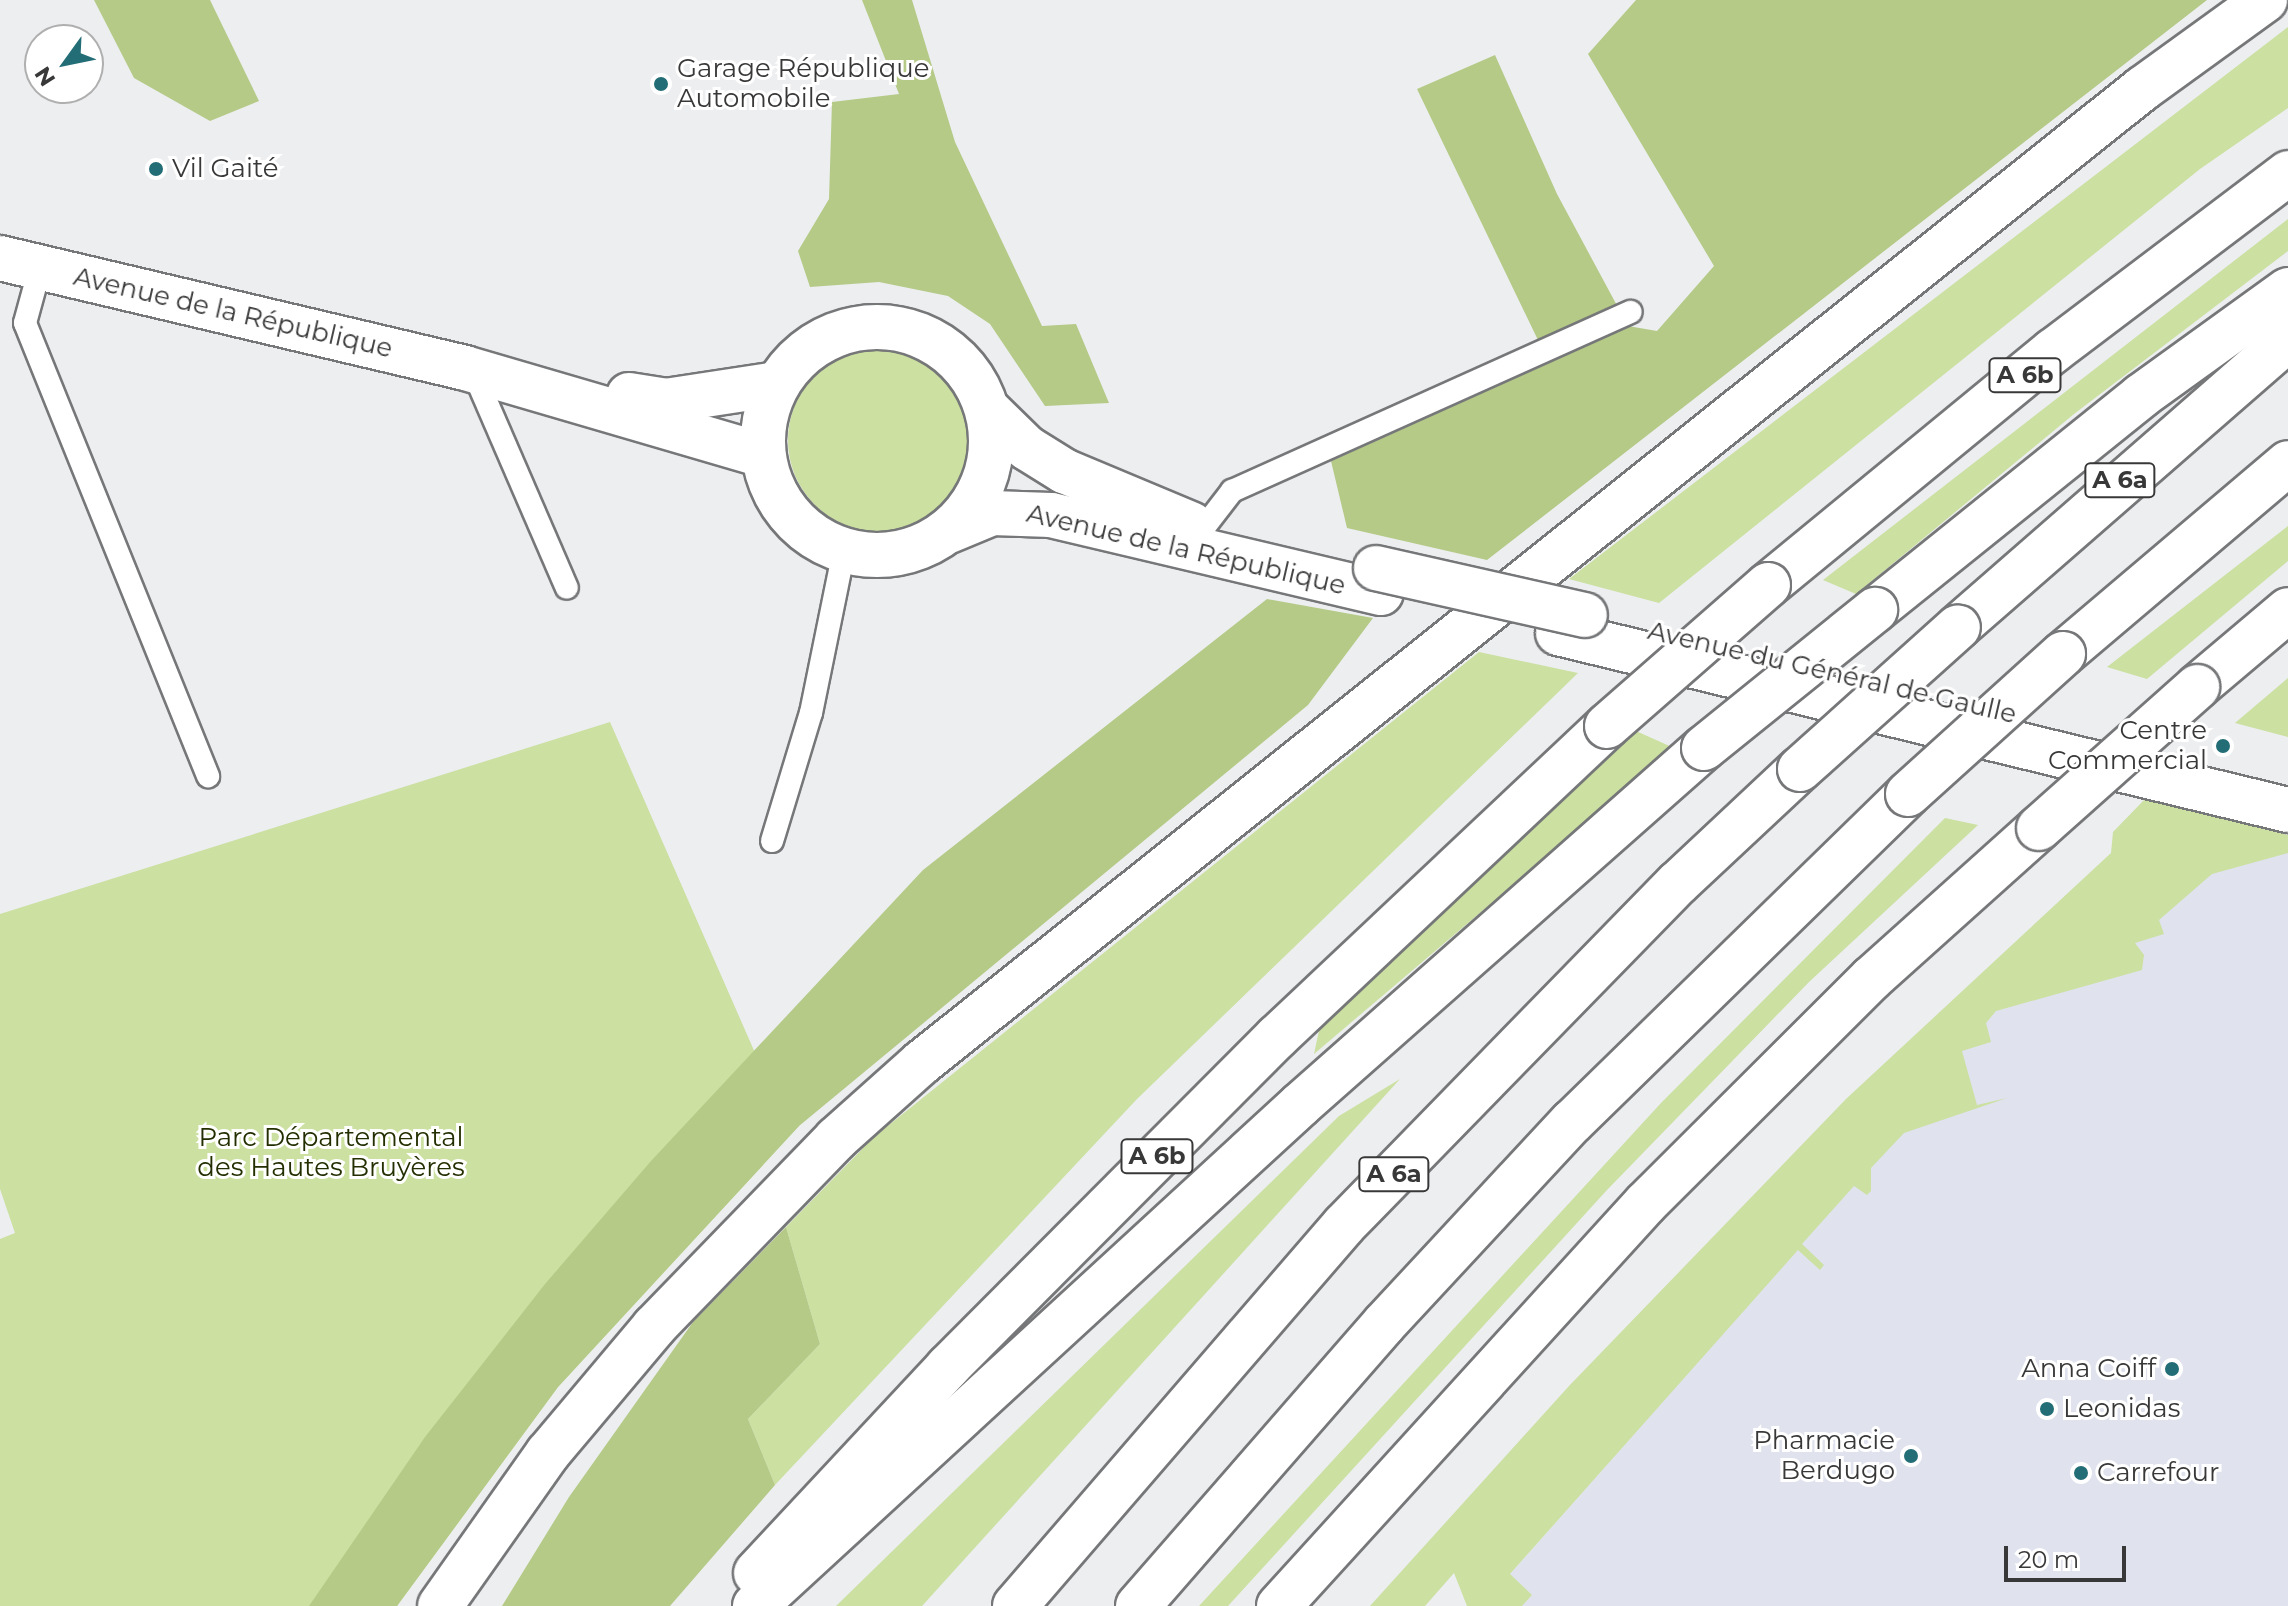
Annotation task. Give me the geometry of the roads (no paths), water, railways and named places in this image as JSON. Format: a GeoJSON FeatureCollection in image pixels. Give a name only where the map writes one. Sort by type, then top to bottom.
{"type":"FeatureCollection","features":[{"type":"Feature","properties":{"kind":"main road"},"geometry":{"type":"LineString","coordinates":[[440,1606],[548,1453],[654,1327],[836,1139],[921,1063],[2117,109],[2265,0]]}},
{"type":"Feature","properties":{"kind":"main road","name":"A 6b"},"geometry":{"type":"LineString","coordinates":[[727,1606],[814,1505],[1176,1137],[1455,866],[1607,726],[1768,585],[2053,351],[2288,173]]}},
{"type":"Feature","properties":{"kind":"main road","name":"Avenue de la République"},"geometry":{"type":"LineString","coordinates":[[20,263],[469,368],[763,455]]}},
{"type":"Feature","properties":{"kind":"main road"},"geometry":{"type":"LineString","coordinates":[[755,1606],[1312,1095],[1704,748],[2141,396],[2288,290]]}},
{"type":"Feature","properties":{"kind":"main road"},"geometry":{"type":"LineString","coordinates":[[889,326],[922,335],[951,353],[974,379],[988,410],[992,444],[986,478],[971,508],[947,532],[915,550],[880,556],[844,551],[814,537],[789,515],[772,487],[763,455],[764,418],[777,384],[797,358],[824,339],[856,328],[889,326]]}},
{"type":"Feature","properties":{"kind":"main road","name":"A 6a"},"geometry":{"type":"LineString","coordinates":[[1015,1606],[1344,1225],[1678,883],[2120,480],[2288,339]]}},
{"type":"Feature","properties":{"kind":"main road","name":"Avenue de la République"},"geometry":{"type":"LineString","coordinates":[[469,368],[666,401],[777,384]]}},
{"type":"Feature","properties":{"kind":"main road","name":"Avenue de la République"},"geometry":{"type":"LineString","coordinates":[[988,410],[1027,448],[1064,471],[1195,537]]}},
{"type":"Feature","properties":{"kind":"main road"},"geometry":{"type":"LineString","coordinates":[[1138,1606],[1384,1324],[1572,1122],[1908,794],[2063,654],[2288,463]]}},
{"type":"Feature","properties":{"kind":"main road","name":"Avenue de la République"},"geometry":{"type":"LineString","coordinates":[[947,532],[992,513],[1022,511],[1195,537],[1378,580]]}},
{"type":"Feature","properties":{"kind":"main road","name":"Avenue du Général de Gaulle"},"geometry":{"type":"LineString","coordinates":[[1378,580],[2288,780]]}},
{"type":"Feature","properties":{"kind":"main road"},"geometry":{"type":"LineString","coordinates":[[1279,1606],[1645,1204],[1872,978],[2197,687],[2288,610]]}},
{"type":"Feature","properties":{"kind":"main road","name":"Avenue du Général de Gaulle"},"geometry":{"type":"LineString","coordinates":[[1572,624],[2288,810]]}},
{"type":"Feature","properties":{"kind":"lane"},"geometry":{"type":"LineString","coordinates":[[20,263],[25,323],[208,776]]}},
{"type":"Feature","properties":{"kind":"lane"},"geometry":{"type":"LineString","coordinates":[[1195,537],[1232,491],[1631,312]]}},
{"type":"Feature","properties":{"kind":"lane"},"geometry":{"type":"LineString","coordinates":[[469,368],[567,588]]}},
{"type":"Feature","properties":{"kind":"lane"},"geometry":{"type":"LineString","coordinates":[[772,841],[811,713],[844,551]]}},
{"type":"Feature","properties":{"kind":"place","name":"Garage République Automobile"},"geometry":{"type":"Point","coordinates":[661,84]}},
{"type":"Feature","properties":{"kind":"place","name":"Vil Gaité"},"geometry":{"type":"Point","coordinates":[156,169]}},
{"type":"Feature","properties":{"kind":"place","name":"Centre Commercial"},"geometry":{"type":"Point","coordinates":[2223,746]}},
{"type":"Feature","properties":{"kind":"place","name":"Anna Coiff"},"geometry":{"type":"Point","coordinates":[2172,1369]}},
{"type":"Feature","properties":{"kind":"place","name":"Leonidas"},"geometry":{"type":"Point","coordinates":[2047,1409]}},
{"type":"Feature","properties":{"kind":"place","name":"Pharmacie Berdugo"},"geometry":{"type":"Point","coordinates":[1911,1456]}},
{"type":"Feature","properties":{"kind":"place","name":"Carrefour"},"geometry":{"type":"Point","coordinates":[2081,1473]}},
{"type":"Feature","properties":{"kind":"park label","name":"Parc Départemental des Hautes Bruyères"},"geometry":{"type":"Point","coordinates":[331,1153]}}]}
